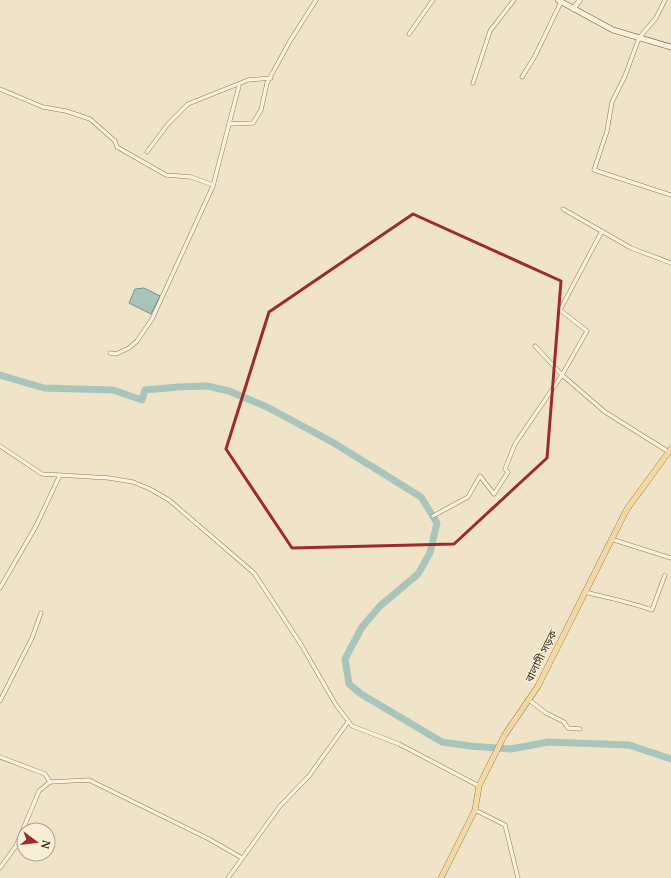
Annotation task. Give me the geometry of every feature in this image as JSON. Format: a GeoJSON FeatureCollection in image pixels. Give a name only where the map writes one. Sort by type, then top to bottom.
{"type":"FeatureCollection","features":[{"type":"Feature","properties":{"kind":"main road"},"geometry":{"type":"LineString","coordinates":[[559,1],[613,30],[671,47]]}},
{"type":"Feature","properties":{"kind":"main road","name":"বালাসী সড়ক"},"geometry":{"type":"LineString","coordinates":[[441,878],[475,810],[479,786],[504,736],[538,686],[627,509],[670,450]]}},
{"type":"Feature","properties":{"kind":"street"},"geometry":{"type":"LineString","coordinates":[[229,124],[253,123],[262,110],[267,84],[290,41],[316,0]]}},
{"type":"Feature","properties":{"kind":"street"},"geometry":{"type":"LineString","coordinates":[[409,34],[432,0]]}},
{"type":"Feature","properties":{"kind":"street"},"geometry":{"type":"LineString","coordinates":[[474,83],[490,31],[514,0]]}},
{"type":"Feature","properties":{"kind":"street"},"geometry":{"type":"LineString","coordinates":[[573,9],[580,0]]}},
{"type":"Feature","properties":{"kind":"street"},"geometry":{"type":"LineString","coordinates":[[665,0],[656,18],[639,38],[625,76],[612,102],[607,131],[594,170],[671,195]]}},
{"type":"Feature","properties":{"kind":"street"},"geometry":{"type":"LineString","coordinates":[[522,77],[535,56],[559,1]]}},
{"type":"Feature","properties":{"kind":"street"},"geometry":{"type":"LineString","coordinates":[[110,354],[116,354],[129,348],[137,341],[152,319],[213,185],[239,86],[248,80],[271,78]]}},
{"type":"Feature","properties":{"kind":"street"},"geometry":{"type":"LineString","coordinates":[[147,152],[168,124],[188,104],[233,85],[239,86]]}},
{"type":"Feature","properties":{"kind":"street"},"geometry":{"type":"LineString","coordinates":[[0,89],[43,107],[66,111],[90,119],[115,141],[117,147],[166,175],[191,177],[213,185]]}},
{"type":"Feature","properties":{"kind":"street"},"geometry":{"type":"LineString","coordinates":[[563,209],[631,248],[671,263]]}},
{"type":"Feature","properties":{"kind":"street"},"geometry":{"type":"LineString","coordinates":[[433,516],[468,496],[480,476],[494,494],[508,472],[505,469],[515,444],[562,374],[588,331],[560,310],[602,231]]}},
{"type":"Feature","properties":{"kind":"street"},"geometry":{"type":"LineString","coordinates":[[536,346],[562,374],[605,412],[670,450]]}},
{"type":"Feature","properties":{"kind":"street"},"geometry":{"type":"LineString","coordinates":[[0,446],[42,474],[109,478],[133,482],[150,489],[169,500],[246,565],[289,626],[336,705],[348,722],[358,729],[399,744],[479,786]]}},
{"type":"Feature","properties":{"kind":"street"},"geometry":{"type":"LineString","coordinates":[[0,588],[36,526],[60,475]]}},
{"type":"Feature","properties":{"kind":"street"},"geometry":{"type":"LineString","coordinates":[[611,539],[671,558]]}},
{"type":"Feature","properties":{"kind":"street"},"geometry":{"type":"LineString","coordinates":[[585,592],[623,600],[652,610],[665,575]]}},
{"type":"Feature","properties":{"kind":"street"},"geometry":{"type":"LineString","coordinates":[[0,702],[32,638],[42,613]]}},
{"type":"Feature","properties":{"kind":"street"},"geometry":{"type":"LineString","coordinates":[[529,700],[546,714],[564,722],[568,728],[580,729]]}},
{"type":"Feature","properties":{"kind":"street"},"geometry":{"type":"LineString","coordinates":[[228,878],[280,806],[309,776],[348,722]]}},
{"type":"Feature","properties":{"kind":"street"},"geometry":{"type":"LineString","coordinates":[[0,757],[45,774],[50,782]]}},
{"type":"Feature","properties":{"kind":"street"},"geometry":{"type":"LineString","coordinates":[[0,868],[16,846],[39,791],[50,782],[89,780],[209,839],[242,858]]}},
{"type":"Feature","properties":{"kind":"street"},"geometry":{"type":"LineString","coordinates":[[475,810],[505,826],[518,878]]}},
{"type":"Feature","properties":{"kind":"highlighted area"},"geometry":{"type":"Polygon","coordinates":[[[413,214],[561,281],[547,458],[454,544],[292,548],[226,449],[269,312],[413,214]]]}},
{"type":"Feature","properties":{"kind":"water"},"geometry":{"type":"Polygon","coordinates":[[[144,288],[160,296],[151,314],[129,303],[135,289],[144,288]]]}},
{"type":"Feature","properties":{"kind":"waterway"},"geometry":{"type":"LineString","coordinates":[[0,375],[44,388],[113,390],[142,400],[145,390],[207,386],[229,391],[267,407],[334,443],[421,497],[437,523],[430,553],[418,574],[380,606],[362,627],[345,659],[349,684],[361,694],[442,742],[511,749],[548,742],[629,745],[671,759]]}}]}
